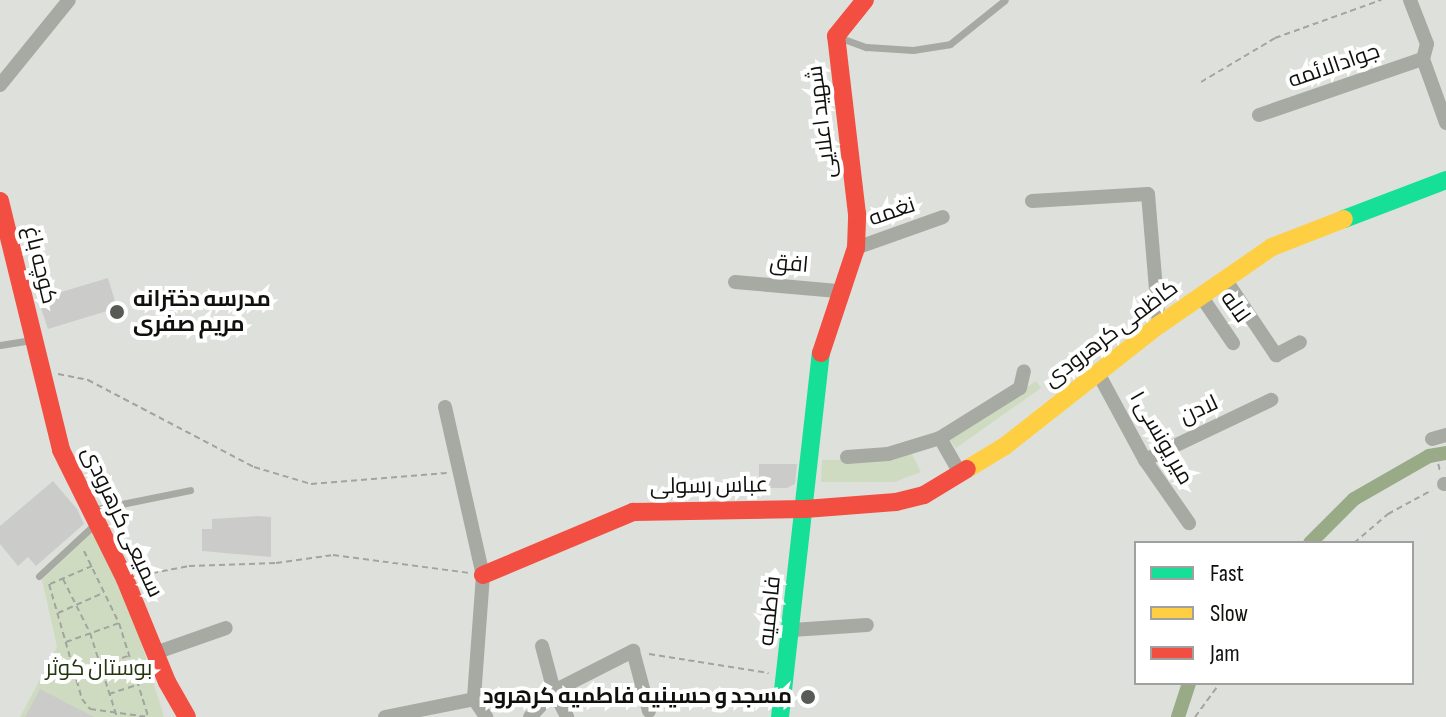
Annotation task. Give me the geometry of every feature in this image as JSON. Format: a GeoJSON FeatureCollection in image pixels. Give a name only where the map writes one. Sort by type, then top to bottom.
{"type":"FeatureCollection","features":[{"type":"Feature","properties":{"kind":"street"},"geometry":{"type":"LineString","coordinates":[[0,85],[69,0]]}},
{"type":"Feature","properties":{"kind":"street","name":"شهید اعلایی"},"geometry":{"type":"LineString","coordinates":[[856,248],[857,214],[836,36],[865,0]]}},
{"type":"Feature","properties":{"kind":"street"},"geometry":{"type":"LineString","coordinates":[[1410,0],[1427,44],[1423,59],[1443,107],[1446,123]]}},
{"type":"Feature","properties":{"kind":"street","name":"جوادالائمه"},"geometry":{"type":"LineString","coordinates":[[1259,115],[1423,59]]}},
{"type":"Feature","properties":{"kind":"street","name":"کاظمی کرهرودی"},"geometry":{"type":"LineString","coordinates":[[805,509],[896,502],[924,495],[1005,446],[1159,325],[1272,247],[1446,180]]}},
{"type":"Feature","properties":{"kind":"street"},"geometry":{"type":"LineString","coordinates":[[1032,201],[1148,194],[1159,325]]}},
{"type":"Feature","properties":{"kind":"street","name":"کوچه باغ"},"geometry":{"type":"LineString","coordinates":[[0,201],[34,340]]}},
{"type":"Feature","properties":{"kind":"street","name":"نغمه"},"geometry":{"type":"LineString","coordinates":[[856,248],[943,217]]}},
{"type":"Feature","properties":{"kind":"street","name":"فاطمیه"},"geometry":{"type":"LineString","coordinates":[[780,717],[821,348],[838,291],[856,248]]}},
{"type":"Feature","properties":{"kind":"street"},"geometry":{"type":"LineString","coordinates":[[1225,279],[1276,355],[1300,342]]}},
{"type":"Feature","properties":{"kind":"street","name":"افق"},"geometry":{"type":"LineString","coordinates":[[735,282],[838,291]]}},
{"type":"Feature","properties":{"kind":"street","name":"لاله"},"geometry":{"type":"LineString","coordinates":[[1201,296],[1233,343]]}},
{"type":"Feature","properties":{"kind":"street","name":"سمیعی کرهرودی"},"geometry":{"type":"LineString","coordinates":[[34,340],[61,450],[125,579],[155,653],[187,717]]}},
{"type":"Feature","properties":{"kind":"street"},"geometry":{"type":"LineString","coordinates":[[847,457],[888,454],[940,438],[1020,388],[1024,371]]}},
{"type":"Feature","properties":{"kind":"street","name":"میر یونسی ۱"},"geometry":{"type":"LineString","coordinates":[[1098,373],[1145,460],[1189,523]]}},
{"type":"Feature","properties":{"kind":"street","name":"لادن"},"geometry":{"type":"LineString","coordinates":[[1145,460],[1271,400]]}},
{"type":"Feature","properties":{"kind":"street"},"geometry":{"type":"LineString","coordinates":[[445,407],[483,575],[474,699],[486,717]]}},
{"type":"Feature","properties":{"kind":"street"},"geometry":{"type":"LineString","coordinates":[[940,438],[960,473]]}},
{"type":"Feature","properties":{"kind":"street","name":"عباس رسولی"},"geometry":{"type":"LineString","coordinates":[[483,575],[633,512],[805,509]]}},
{"type":"Feature","properties":{"kind":"street"},"geometry":{"type":"LineString","coordinates":[[792,630],[867,625]]}},
{"type":"Feature","properties":{"kind":"street"},"geometry":{"type":"LineString","coordinates":[[155,653],[226,628]]}},
{"type":"Feature","properties":{"kind":"street"},"geometry":{"type":"LineString","coordinates":[[542,646],[554,691],[567,717]]}},
{"type":"Feature","properties":{"kind":"street"},"geometry":{"type":"LineString","coordinates":[[530,717],[554,691],[633,651],[649,711]]}},
{"type":"Feature","properties":{"kind":"street"},"geometry":{"type":"LineString","coordinates":[[385,717],[474,699]]}},
{"type":"Feature","properties":{"kind":"lane"},"geometry":{"type":"LineString","coordinates":[[836,36],[866,47],[913,50],[950,44],[1005,0]]}},
{"type":"Feature","properties":{"kind":"lane"},"geometry":{"type":"LineString","coordinates":[[0,345],[34,340]]}},
{"type":"Feature","properties":{"kind":"lane"},"geometry":{"type":"LineString","coordinates":[[39,576],[78,539],[93,517],[190,490]]}},
{"type":"Feature","properties":{"kind":"path"},"geometry":{"type":"LineString","coordinates":[[1201,82],[1275,38],[1381,0]]}},
{"type":"Feature","properties":{"kind":"path"},"geometry":{"type":"LineString","coordinates":[[41,370],[88,380],[254,467],[311,484],[459,472]]}},
{"type":"Feature","properties":{"kind":"path"},"geometry":{"type":"LineString","coordinates":[[1437,440],[1438,462]]}},
{"type":"Feature","properties":{"kind":"path"},"geometry":{"type":"LineString","coordinates":[[1356,541],[1388,514],[1445,484]]}},
{"type":"Feature","properties":{"kind":"path"},"geometry":{"type":"LineString","coordinates":[[78,539],[92,566],[119,623],[148,717],[90,709],[82,699],[49,584],[92,566]]}},
{"type":"Feature","properties":{"kind":"path"},"geometry":{"type":"LineString","coordinates":[[125,579],[189,566],[276,563],[333,555],[483,575]]}},
{"type":"Feature","properties":{"kind":"path"},"geometry":{"type":"LineString","coordinates":[[63,579],[90,633],[116,715]]}},
{"type":"Feature","properties":{"kind":"path"},"geometry":{"type":"LineString","coordinates":[[57,613],[104,592]]}},
{"type":"Feature","properties":{"kind":"path"},"geometry":{"type":"LineString","coordinates":[[65,642],[119,623]]}},
{"type":"Feature","properties":{"kind":"path"},"geometry":{"type":"LineString","coordinates":[[633,651],[786,676]]}},
{"type":"Feature","properties":{"kind":"path"},"geometry":{"type":"LineString","coordinates":[[74,673],[130,656]]}},
{"type":"Feature","properties":{"kind":"path"},"geometry":{"type":"LineString","coordinates":[[109,694],[139,685]]}},
{"type":"Feature","properties":{"kind":"path"},"geometry":{"type":"LineString","coordinates":[[1195,717],[1219,685]]}},
{"type":"Feature","properties":{"kind":"green space"},"geometry":{"type":"Polygon","coordinates":[[[1036,381],[1041,388],[956,448],[949,439],[1036,381]]]}},
{"type":"Feature","properties":{"kind":"green space"},"geometry":{"type":"Polygon","coordinates":[[[912,454],[921,472],[895,482],[821,482],[822,460],[886,460],[912,454]]]}},
{"type":"Feature","properties":{"kind":"green space","name":"بوستان کوثر"},"geometry":{"type":"Polygon","coordinates":[[[93,531],[132,612],[164,717],[20,717],[57,647],[42,580],[93,531]]]}},
{"type":"Feature","properties":{"kind":"building"},"geometry":{"type":"Polygon","coordinates":[[[108,278],[117,308],[48,329],[38,299],[108,278]]]}},
{"type":"Feature","properties":{"kind":"building"},"geometry":{"type":"Polygon","coordinates":[[[759,464],[797,464],[795,484],[787,488],[759,488],[759,464]]]}},
{"type":"Feature","properties":{"kind":"building"},"geometry":{"type":"Polygon","coordinates":[[[53,481],[77,509],[84,524],[36,566],[28,557],[18,566],[0,544],[0,526],[53,481]]]}},
{"type":"Feature","properties":{"kind":"building"},"geometry":{"type":"Polygon","coordinates":[[[271,517],[271,557],[202,551],[202,529],[212,529],[212,519],[271,517]]]}},
{"type":"Feature","properties":{"kind":"building"},"geometry":{"type":"Polygon","coordinates":[[[40,689],[94,717],[25,717],[40,689]]]}},
{"type":"Feature","properties":{"kind":"waterway"},"geometry":{"type":"LineString","coordinates":[[1312,541],[1354,499],[1429,456],[1446,453]]}},
{"type":"Feature","properties":{"kind":"waterway"},"geometry":{"type":"LineString","coordinates":[[1178,717],[1188,685]]}},
{"type":"Feature","properties":{"kind":"traffic: fast"},"geometry":{"type":"LineString","coordinates":[[1344,219],[1446,180]]}},
{"type":"Feature","properties":{"kind":"traffic: fast"},"geometry":{"type":"LineString","coordinates":[[780,717],[821,353]]}},
{"type":"Feature","properties":{"kind":"traffic: slow"},"geometry":{"type":"LineString","coordinates":[[967,469],[1005,446],[1159,325],[1272,247],[1344,219]]}},
{"type":"Feature","properties":{"kind":"traffic: jam"},"geometry":{"type":"LineString","coordinates":[[821,353],[856,248],[857,214],[836,36],[865,0]]}},
{"type":"Feature","properties":{"kind":"traffic: jam"},"geometry":{"type":"LineString","coordinates":[[0,201],[61,450],[125,579],[167,682],[187,717]]}},
{"type":"Feature","properties":{"kind":"traffic: jam"},"geometry":{"type":"LineString","coordinates":[[483,575],[633,512],[805,509],[896,502],[924,495],[967,469]]}},
{"type":"Feature","properties":{"kind":"place","name":"مدرسه دخترانه مریم صفری"},"geometry":{"type":"Point","coordinates":[117,312]}},
{"type":"Feature","properties":{"kind":"place","name":"مسجد و حسینیه فاطمیه کرهرود"},"geometry":{"type":"Point","coordinates":[808,697]}}]}
